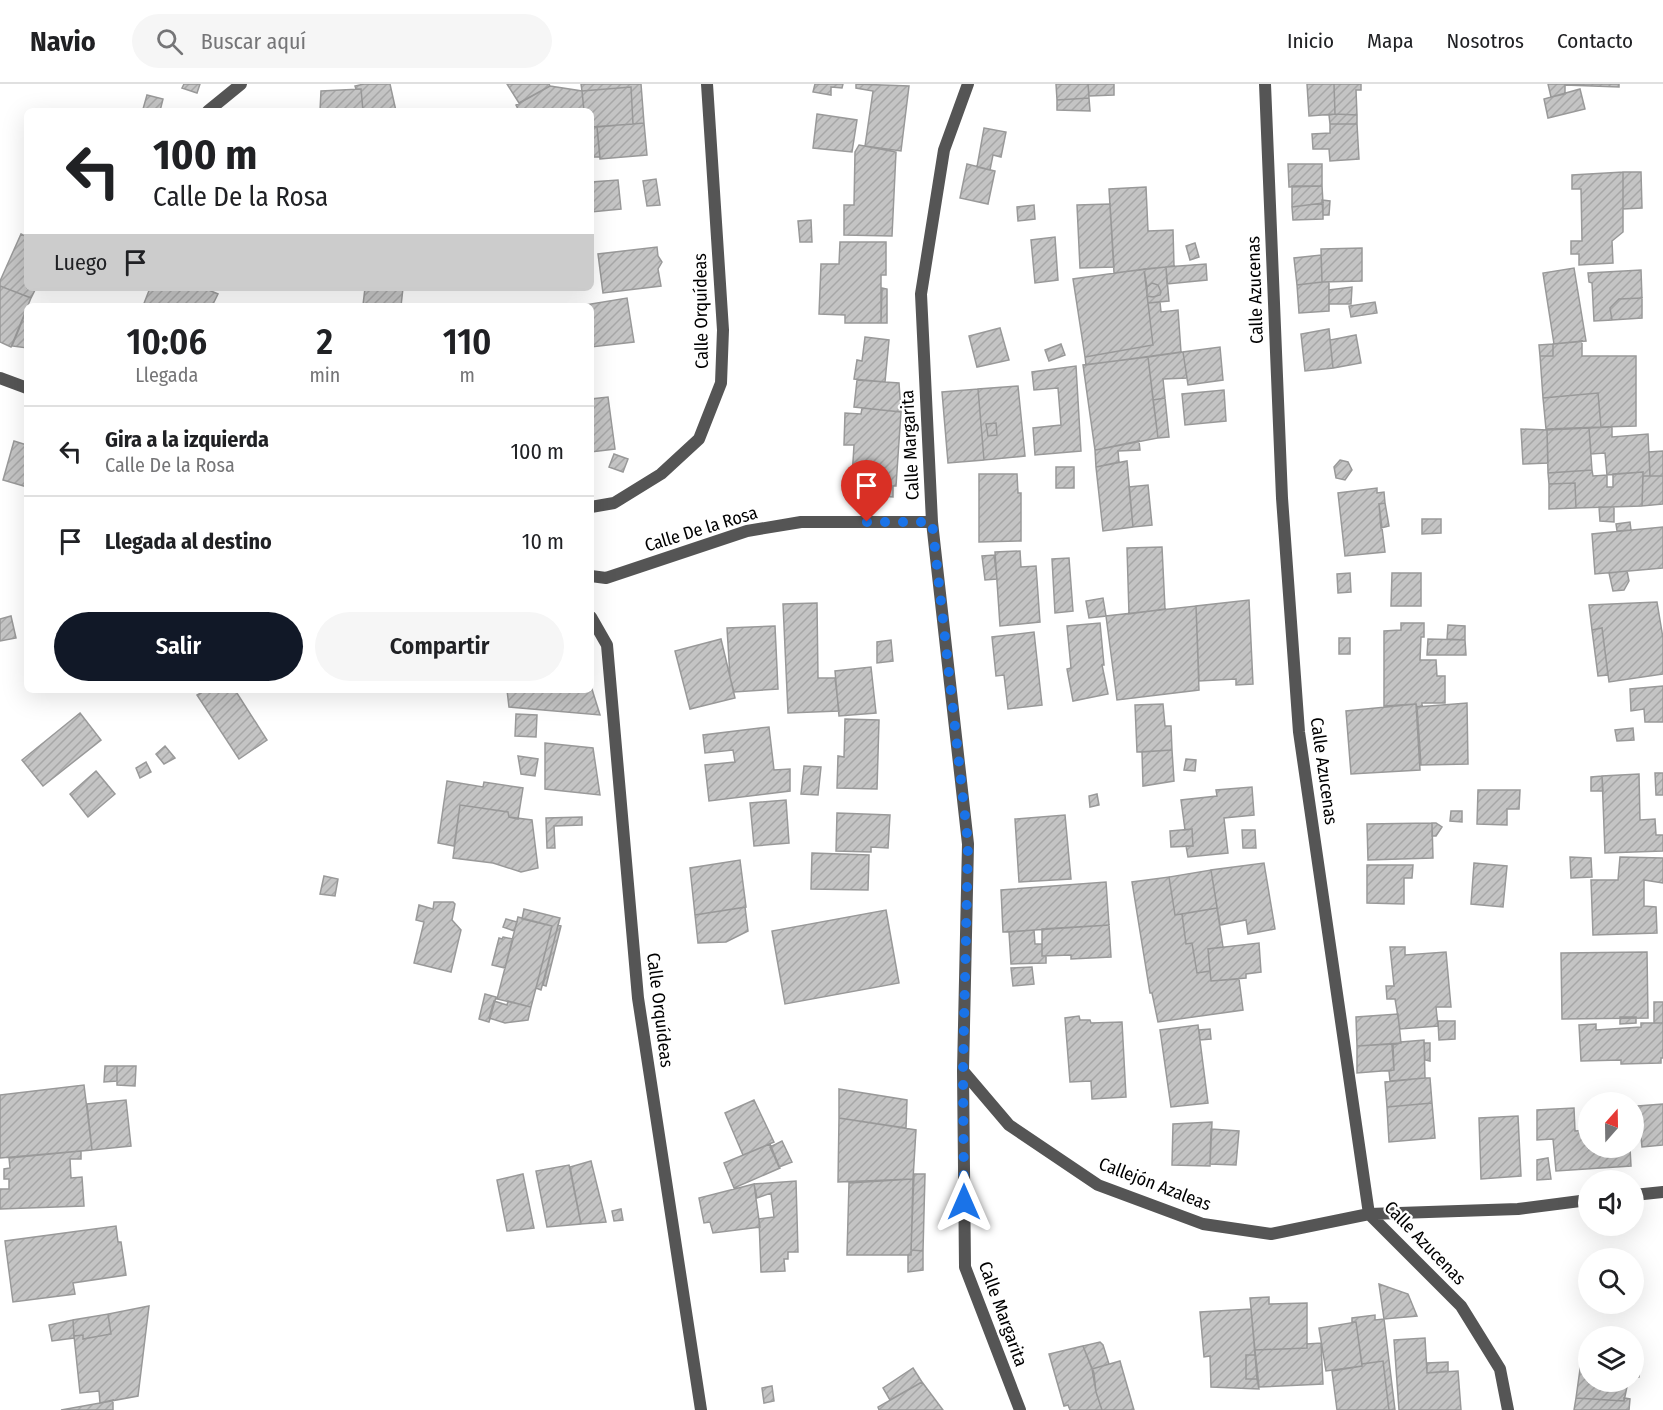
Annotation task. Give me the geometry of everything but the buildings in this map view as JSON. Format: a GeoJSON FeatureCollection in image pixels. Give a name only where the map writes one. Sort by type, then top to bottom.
{"type":"FeatureCollection","features":[{"type":"Feature","properties":{"kind":"street"},"geometry":{"type":"LineString","coordinates":[[212,108],[241,84]]}},
{"type":"Feature","properties":{"kind":"street","name":"Calle Orquídeas"},"geometry":{"type":"LineString","coordinates":[[594,506],[614,503],[661,474],[699,440],[721,383],[723,330],[707,84]]}},
{"type":"Feature","properties":{"kind":"street","name":"Calle Margarita"},"geometry":{"type":"LineString","coordinates":[[968,84],[944,150],[921,294],[932,522],[968,843],[963,1071],[964,1267],[1020,1410]]}},
{"type":"Feature","properties":{"kind":"street","name":"Calle Azucenas"},"geometry":{"type":"LineString","coordinates":[[1265,84],[1282,498],[1299,732],[1369,1214],[1461,1306],[1500,1369],[1508,1410]]}},
{"type":"Feature","properties":{"kind":"street"},"geometry":{"type":"LineString","coordinates":[[0,378],[24,387]]}},
{"type":"Feature","properties":{"kind":"street","name":"Calle De la Rosa"},"geometry":{"type":"LineString","coordinates":[[594,576],[606,578],[747,531],[801,522],[932,522]]}},
{"type":"Feature","properties":{"kind":"street","name":"Calle Orquídeas"},"geometry":{"type":"LineString","coordinates":[[594,622],[607,645],[638,998],[701,1410]]}},
{"type":"Feature","properties":{"kind":"street","name":"Callejón Azaleas"},"geometry":{"type":"LineString","coordinates":[[963,1071],[1009,1125],[1098,1185],[1203,1224],[1271,1234],[1369,1214],[1518,1209],[1578,1201]]}},
{"type":"Feature","properties":{"kind":"street"},"geometry":{"type":"LineString","coordinates":[[1644,1194],[1663,1191]]}},
{"type":"Feature","properties":{"kind":"route"},"geometry":{"type":"LineString","coordinates":[[867,522],[932,522],[968,843],[963,1071],[964,1202]]}}]}
